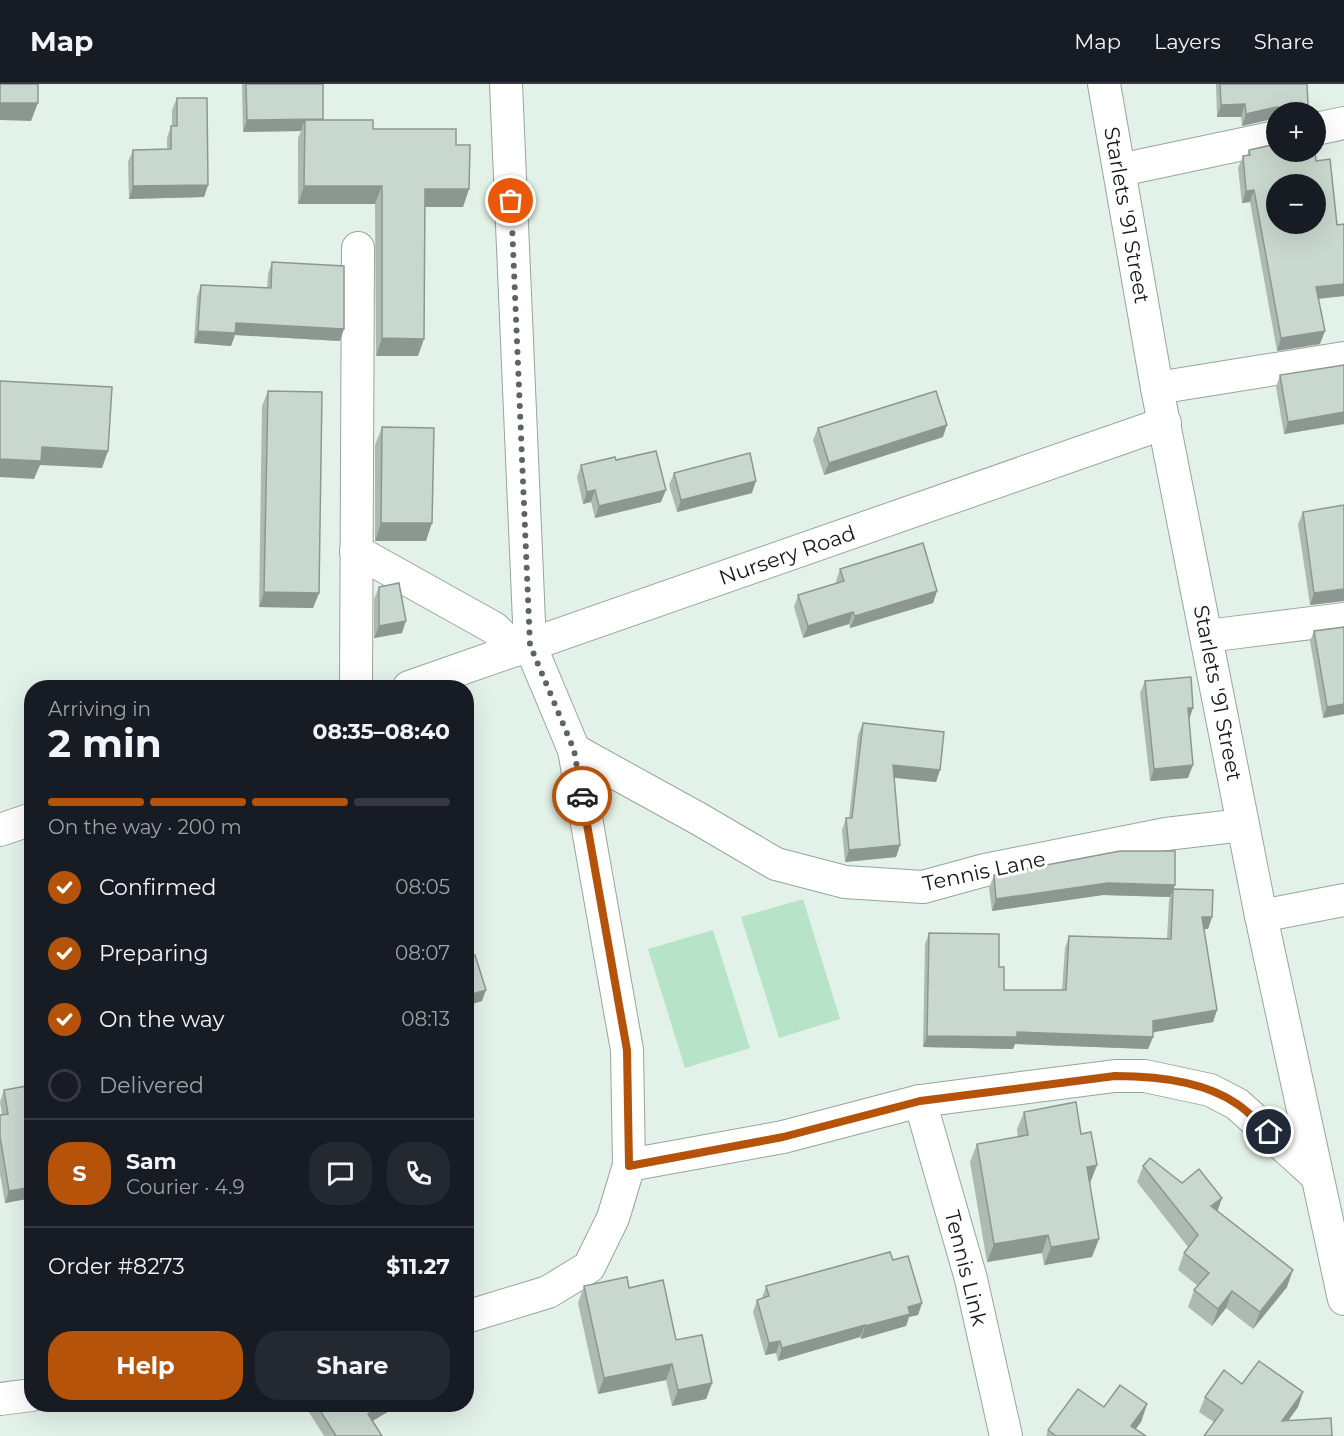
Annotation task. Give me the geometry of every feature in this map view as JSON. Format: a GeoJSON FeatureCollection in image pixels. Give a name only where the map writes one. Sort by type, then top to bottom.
{"type":"FeatureCollection","features":[{"type":"Feature","properties":{"kind":"street"},"geometry":{"type":"LineString","coordinates":[[474,1315],[548,1292],[589,1267],[613,1218],[629,1166],[627,1050],[574,750],[523,647],[506,84]]}},
{"type":"Feature","properties":{"kind":"street","name":"Starlets '91 Street"},"geometry":{"type":"LineString","coordinates":[[1104,84],[1157,388],[1243,825],[1344,1299]]}},
{"type":"Feature","properties":{"kind":"street"},"geometry":{"type":"LineString","coordinates":[[1326,127],[1344,123]]}},
{"type":"Feature","properties":{"kind":"street"},"geometry":{"type":"LineString","coordinates":[[1120,170],[1266,139]]}},
{"type":"Feature","properties":{"kind":"street"},"geometry":{"type":"LineString","coordinates":[[356,680],[358,248]]}},
{"type":"Feature","properties":{"kind":"street"},"geometry":{"type":"LineString","coordinates":[[1157,388],[1344,358]]}},
{"type":"Feature","properties":{"kind":"street","name":"Nursery Road"},"geometry":{"type":"LineString","coordinates":[[430,680],[1165,423]]}},
{"type":"Feature","properties":{"kind":"street"},"geometry":{"type":"LineString","coordinates":[[356,551],[494,628],[523,647]]}},
{"type":"Feature","properties":{"kind":"street"},"geometry":{"type":"LineString","coordinates":[[1207,636],[1344,619]]}},
{"type":"Feature","properties":{"kind":"street","name":"Tennis Lane"},"geometry":{"type":"LineString","coordinates":[[574,750],[776,864],[845,882],[923,887],[986,870],[1166,834],[1243,825]]}},
{"type":"Feature","properties":{"kind":"street"},"geometry":{"type":"LineString","coordinates":[[0,830],[24,822]]}},
{"type":"Feature","properties":{"kind":"street"},"geometry":{"type":"LineString","coordinates":[[1261,916],[1344,900]]}},
{"type":"Feature","properties":{"kind":"street"},"geometry":{"type":"LineString","coordinates":[[629,1166],[783,1137],[920,1101],[1115,1076],[1145,1076],[1210,1090],[1237,1104],[1316,1175]]}},
{"type":"Feature","properties":{"kind":"street","name":"Tennis Link"},"geometry":{"type":"LineString","coordinates":[[920,1101],[971,1279],[1006,1436]]}},
{"type":"Feature","properties":{"kind":"street"},"geometry":{"type":"LineString","coordinates":[[0,1399],[24,1396]]}},
{"type":"Feature","properties":{"kind":"green space"},"geometry":{"type":"Polygon","coordinates":[[[803,899],[840,1019],[779,1038],[741,917],[803,899]]]}},
{"type":"Feature","properties":{"kind":"green space"},"geometry":{"type":"Polygon","coordinates":[[[713,930],[750,1048],[685,1068],[648,949],[713,930]]]}},
{"type":"Feature","properties":{"kind":"building"},"geometry":{"type":"Polygon","coordinates":[[[0,84],[38,84],[38,103],[0,103],[0,84]]]}},
{"type":"Feature","properties":{"kind":"building"},"geometry":{"type":"Polygon","coordinates":[[[246,84],[323,84],[323,119],[247,120],[246,84]]]}},
{"type":"Feature","properties":{"kind":"building"},"geometry":{"type":"Polygon","coordinates":[[[1220,84],[1307,84],[1308,102],[1266,102],[1266,109],[1246,114],[1245,104],[1221,105],[1220,84]]]}},
{"type":"Feature","properties":{"kind":"building"},"geometry":{"type":"Polygon","coordinates":[[[177,98],[207,98],[208,185],[133,186],[133,150],[171,149],[171,126],[177,126],[177,98]]]}},
{"type":"Feature","properties":{"kind":"building"},"geometry":{"type":"Polygon","coordinates":[[[305,120],[373,120],[373,129],[456,129],[456,145],[470,145],[469,189],[425,189],[424,339],[382,338],[382,186],[304,186],[305,120]]]}},
{"type":"Feature","properties":{"kind":"building"},"geometry":{"type":"Polygon","coordinates":[[[1266,146],[1266,162],[1326,162],[1326,160],[1330,159],[1337,225],[1344,224],[1344,284],[1316,287],[1325,331],[1281,338],[1254,190],[1246,191],[1243,156],[1250,155],[1249,150],[1266,146]]]}},
{"type":"Feature","properties":{"kind":"building"},"geometry":{"type":"Polygon","coordinates":[[[272,262],[344,266],[344,329],[236,323],[235,333],[198,331],[201,285],[271,288],[272,262]]]}},
{"type":"Feature","properties":{"kind":"building"},"geometry":{"type":"Polygon","coordinates":[[[1344,365],[1344,412],[1288,422],[1280,375],[1344,365]]]}},
{"type":"Feature","properties":{"kind":"building"},"geometry":{"type":"Polygon","coordinates":[[[0,381],[112,387],[108,451],[42,447],[41,461],[0,459],[0,381]]]}},
{"type":"Feature","properties":{"kind":"building"},"geometry":{"type":"Polygon","coordinates":[[[268,391],[322,392],[319,593],[264,592],[268,391]]]}},
{"type":"Feature","properties":{"kind":"building"},"geometry":{"type":"Polygon","coordinates":[[[936,391],[947,425],[829,463],[818,428],[936,391]]]}},
{"type":"Feature","properties":{"kind":"building"},"geometry":{"type":"Polygon","coordinates":[[[382,427],[434,428],[432,523],[381,523],[382,427]]]}},
{"type":"Feature","properties":{"kind":"building"},"geometry":{"type":"Polygon","coordinates":[[[656,451],[666,490],[599,506],[595,490],[587,492],[581,465],[656,451]]]}},
{"type":"Feature","properties":{"kind":"building"},"geometry":{"type":"Polygon","coordinates":[[[750,453],[756,481],[681,500],[674,473],[750,453]]]}},
{"type":"Feature","properties":{"kind":"building"},"geometry":{"type":"Polygon","coordinates":[[[1344,505],[1344,589],[1314,593],[1303,512],[1344,505]]]}},
{"type":"Feature","properties":{"kind":"building"},"geometry":{"type":"Polygon","coordinates":[[[923,543],[937,591],[855,616],[853,612],[808,626],[798,595],[844,581],[840,569],[923,543]]]}},
{"type":"Feature","properties":{"kind":"building"},"geometry":{"type":"Polygon","coordinates":[[[399,583],[406,621],[379,626],[379,587],[399,583]]]}},
{"type":"Feature","properties":{"kind":"building"},"geometry":{"type":"Polygon","coordinates":[[[1344,627],[1344,704],[1327,707],[1314,631],[1344,627]]]}},
{"type":"Feature","properties":{"kind":"building"},"geometry":{"type":"Polygon","coordinates":[[[1191,677],[1193,708],[1188,708],[1193,765],[1154,769],[1145,681],[1191,677]]]}},
{"type":"Feature","properties":{"kind":"building"},"geometry":{"type":"Polygon","coordinates":[[[863,723],[944,732],[940,770],[893,765],[900,845],[849,850],[846,818],[852,818],[863,723]]]}},
{"type":"Feature","properties":{"kind":"building"},"geometry":{"type":"Polygon","coordinates":[[[1120,851],[1175,851],[1175,885],[1108,883],[996,899],[994,875],[1120,851]]]}},
{"type":"Feature","properties":{"kind":"building"},"geometry":{"type":"Polygon","coordinates":[[[1173,889],[1213,890],[1212,917],[1202,917],[1217,1010],[1153,1021],[1153,1037],[1017,1032],[1017,1037],[927,1036],[929,933],[999,934],[999,967],[1004,967],[1004,990],[1066,990],[1069,936],[1171,939],[1173,889]]]}},
{"type":"Feature","properties":{"kind":"building"},"geometry":{"type":"Polygon","coordinates":[[[474,955],[486,990],[474,994],[474,955]]]}},
{"type":"Feature","properties":{"kind":"building"},"geometry":{"type":"Polygon","coordinates":[[[24,1086],[24,1188],[9,1191],[0,1136],[0,1115],[8,1114],[4,1090],[24,1086]]]}},
{"type":"Feature","properties":{"kind":"building"},"geometry":{"type":"Polygon","coordinates":[[[1076,1102],[1081,1134],[1091,1132],[1097,1165],[1087,1167],[1099,1239],[1051,1247],[1048,1235],[994,1244],[977,1144],[1028,1135],[1024,1112],[1076,1102]]]}},
{"type":"Feature","properties":{"kind":"building"},"geometry":{"type":"Polygon","coordinates":[[[1150,1158],[1182,1183],[1199,1169],[1222,1198],[1211,1206],[1293,1270],[1260,1312],[1232,1291],[1218,1309],[1194,1290],[1209,1273],[1184,1253],[1198,1235],[1143,1166],[1150,1158]]]}},
{"type":"Feature","properties":{"kind":"building"},"geometry":{"type":"Polygon","coordinates":[[[890,1252],[893,1260],[908,1256],[922,1303],[908,1307],[910,1314],[782,1348],[780,1341],[769,1343],[757,1300],[769,1296],[766,1286],[890,1252]]]}},
{"type":"Feature","properties":{"kind":"building"},"geometry":{"type":"Polygon","coordinates":[[[627,1277],[629,1288],[663,1280],[676,1340],[702,1335],[712,1383],[678,1390],[672,1364],[604,1378],[584,1286],[627,1277]]]}},
{"type":"Feature","properties":{"kind":"building"},"geometry":{"type":"Polygon","coordinates":[[[1259,1361],[1303,1392],[1282,1421],[1331,1418],[1332,1436],[1204,1436],[1223,1410],[1205,1397],[1224,1370],[1242,1384],[1259,1361]]]}},
{"type":"Feature","properties":{"kind":"building"},"geometry":{"type":"Polygon","coordinates":[[[1120,1385],[1147,1404],[1131,1426],[1146,1436],[1056,1436],[1048,1430],[1078,1389],[1104,1407],[1120,1385]]]}},
{"type":"Feature","properties":{"kind":"building"},"geometry":{"type":"Polygon","coordinates":[[[321,1412],[371,1412],[368,1414],[382,1436],[336,1436],[321,1412]]]}},
{"type":"Feature","properties":{"kind":"way so far"},"geometry":{"type":"LineString","coordinates":[[511,201],[530,645],[574,750],[582,796]]}},
{"type":"Feature","properties":{"kind":"route"},"geometry":{"type":"LineString","coordinates":[[582,796],[627,1050],[629,1166],[783,1137],[920,1101],[1115,1076],[1145,1076],[1210,1090],[1237,1104],[1269,1132]]}}]}
